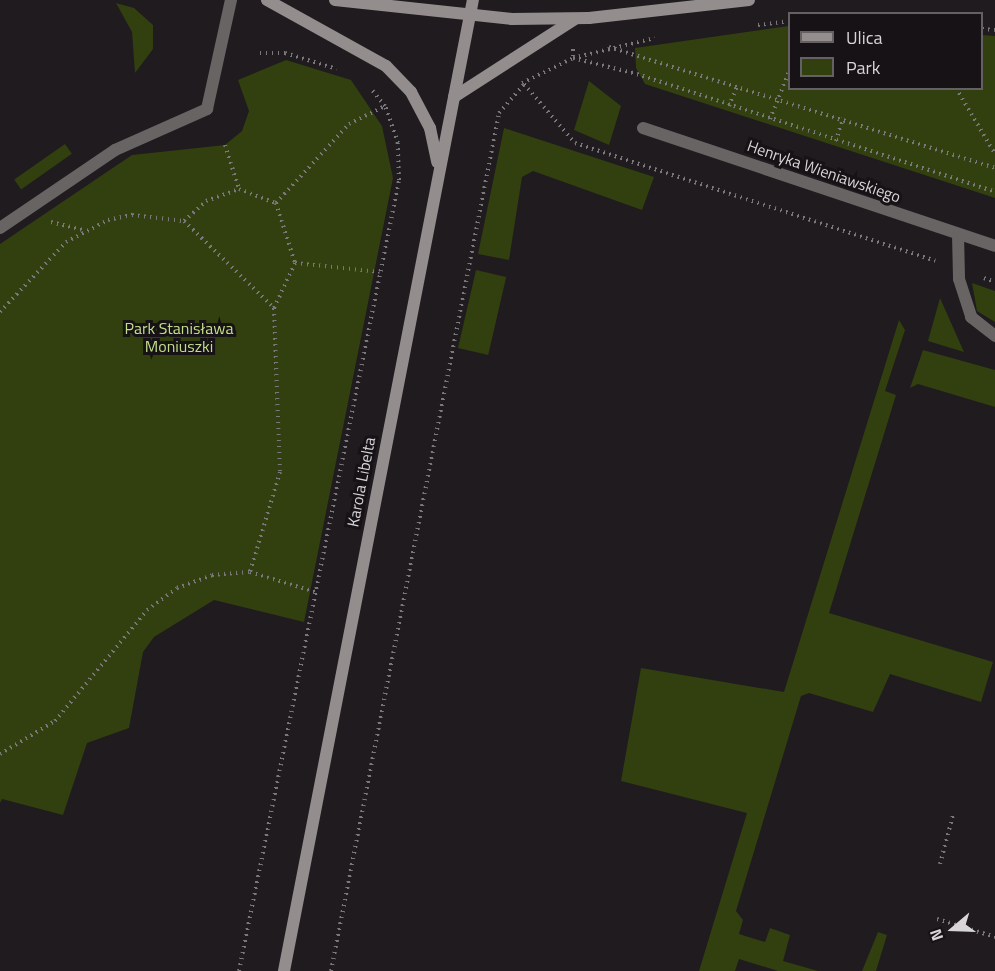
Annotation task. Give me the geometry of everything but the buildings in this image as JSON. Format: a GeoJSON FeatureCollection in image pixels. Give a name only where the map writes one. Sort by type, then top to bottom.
{"type":"FeatureCollection","features":[{"type":"Feature","properties":{"kind":"street"},"geometry":{"type":"LineString","coordinates":[[0,228],[115,150],[207,109],[231,0]]}},
{"type":"Feature","properties":{"kind":"street"},"geometry":{"type":"LineString","coordinates":[[267,0],[386,66],[411,92],[430,128],[438,166]]}},
{"type":"Feature","properties":{"kind":"street"},"geometry":{"type":"LineString","coordinates":[[335,0],[469,16],[576,18],[749,0]]}},
{"type":"Feature","properties":{"kind":"street","name":"Karola Libelta"},"geometry":{"type":"LineString","coordinates":[[285,971],[438,166],[454,98],[472,0]]}},
{"type":"Feature","properties":{"kind":"street"},"geometry":{"type":"LineString","coordinates":[[454,98],[576,18]]}},
{"type":"Feature","properties":{"kind":"street","name":"Henryka Wieniawskiego"},"geometry":{"type":"LineString","coordinates":[[643,128],[995,246]]}},
{"type":"Feature","properties":{"kind":"street"},"geometry":{"type":"LineString","coordinates":[[958,234],[959,269],[971,317],[995,336]]}},
{"type":"Feature","properties":{"kind":"path"},"geometry":{"type":"LineString","coordinates":[[755,25],[788,21]]}},
{"type":"Feature","properties":{"kind":"path"},"geometry":{"type":"LineString","coordinates":[[331,971],[499,113],[524,84],[573,58],[609,47],[662,36]]}},
{"type":"Feature","properties":{"kind":"path"},"geometry":{"type":"LineString","coordinates":[[609,47],[843,118],[995,168]]}},
{"type":"Feature","properties":{"kind":"path"},"geometry":{"type":"LineString","coordinates":[[260,54],[285,53],[342,71]]}},
{"type":"Feature","properties":{"kind":"path"},"geometry":{"type":"LineString","coordinates":[[573,58],[995,192]]}},
{"type":"Feature","properties":{"kind":"path"},"geometry":{"type":"LineString","coordinates":[[770,119],[788,72]]}},
{"type":"Feature","properties":{"kind":"path"},"geometry":{"type":"LineString","coordinates":[[239,971],[399,180],[398,143],[385,106],[362,81]]}},
{"type":"Feature","properties":{"kind":"path"},"geometry":{"type":"LineString","coordinates":[[513,81],[524,84],[575,143],[995,282]]}},
{"type":"Feature","properties":{"kind":"path"},"geometry":{"type":"LineString","coordinates":[[729,106],[737,86]]}},
{"type":"Feature","properties":{"kind":"path"},"geometry":{"type":"LineString","coordinates":[[957,90],[995,154]]}},
{"type":"Feature","properties":{"kind":"path"},"geometry":{"type":"LineString","coordinates":[[276,203],[349,123],[385,106]]}},
{"type":"Feature","properties":{"kind":"path"},"geometry":{"type":"LineString","coordinates":[[836,141],[843,118]]}},
{"type":"Feature","properties":{"kind":"path"},"geometry":{"type":"LineString","coordinates":[[225,145],[239,189]]}},
{"type":"Feature","properties":{"kind":"path"},"geometry":{"type":"LineString","coordinates":[[184,221],[206,201],[239,189],[276,203]]}},
{"type":"Feature","properties":{"kind":"path"},"geometry":{"type":"LineString","coordinates":[[250,572],[280,472],[274,308],[295,263],[276,203]]}},
{"type":"Feature","properties":{"kind":"path"},"geometry":{"type":"LineString","coordinates":[[0,312],[82,231],[132,215],[184,221],[274,308]]}},
{"type":"Feature","properties":{"kind":"path"},"geometry":{"type":"LineString","coordinates":[[295,263],[380,272]]}},
{"type":"Feature","properties":{"kind":"path"},"geometry":{"type":"LineString","coordinates":[[0,754],[55,721],[147,610],[177,588],[212,575],[250,572],[316,592]]}},
{"type":"Feature","properties":{"kind":"path"},"geometry":{"type":"LineString","coordinates":[[940,864],[953,815]]}},
{"type":"Feature","properties":{"kind":"path"},"geometry":{"type":"LineString","coordinates":[[937,919],[995,937]]}},
{"type":"Feature","properties":{"kind":"green space"},"geometry":{"type":"Polygon","coordinates":[[[116,3],[134,8],[153,25],[153,49],[135,73],[132,32],[116,3]]]}},
{"type":"Feature","properties":{"kind":"green space"},"geometry":{"type":"Polygon","coordinates":[[[788,26],[788,90],[983,90],[983,35],[995,36],[995,198],[645,84],[636,68],[635,48],[788,26]]]}},
{"type":"Feature","properties":{"kind":"green space","name":"Park Stanisława Moniuszki"},"geometry":{"type":"Polygon","coordinates":[[[286,60],[351,80],[382,126],[393,178],[304,622],[214,600],[154,637],[143,652],[129,728],[87,743],[63,815],[2,799],[0,803],[0,244],[132,155],[225,145],[242,131],[249,111],[238,80],[286,60]]]}},
{"type":"Feature","properties":{"kind":"green space"},"geometry":{"type":"Polygon","coordinates":[[[589,81],[621,106],[609,145],[574,130],[589,81]]]}},
{"type":"Feature","properties":{"kind":"green space"},"geometry":{"type":"Polygon","coordinates":[[[504,128],[654,177],[642,210],[533,171],[522,177],[509,260],[478,254],[504,128]]]}},
{"type":"Feature","properties":{"kind":"green space"},"geometry":{"type":"Polygon","coordinates":[[[65,144],[72,154],[21,189],[14,180],[65,144]]]}},
{"type":"Feature","properties":{"kind":"green space"},"geometry":{"type":"Polygon","coordinates":[[[476,270],[506,277],[488,355],[458,348],[476,270]]]}},
{"type":"Feature","properties":{"kind":"green space"},"geometry":{"type":"Polygon","coordinates":[[[972,283],[995,291],[995,322],[977,311],[972,283]]]}},
{"type":"Feature","properties":{"kind":"green space"},"geometry":{"type":"Polygon","coordinates":[[[940,298],[964,352],[928,341],[940,298]]]}},
{"type":"Feature","properties":{"kind":"green space"},"geometry":{"type":"Polygon","coordinates":[[[899,320],[905,330],[885,391],[896,395],[829,613],[993,662],[981,702],[890,674],[873,712],[809,693],[801,696],[736,911],[743,920],[739,934],[765,942],[770,928],[790,935],[783,961],[818,971],[778,971],[739,959],[735,971],[699,971],[747,813],[621,781],[641,668],[784,692],[899,320]]]}},
{"type":"Feature","properties":{"kind":"green space"},"geometry":{"type":"Polygon","coordinates":[[[923,350],[995,370],[995,407],[918,384],[910,388],[923,350]]]}},
{"type":"Feature","properties":{"kind":"green space"},"geometry":{"type":"Polygon","coordinates":[[[878,932],[887,935],[876,971],[862,971],[878,932]]]}}]}
